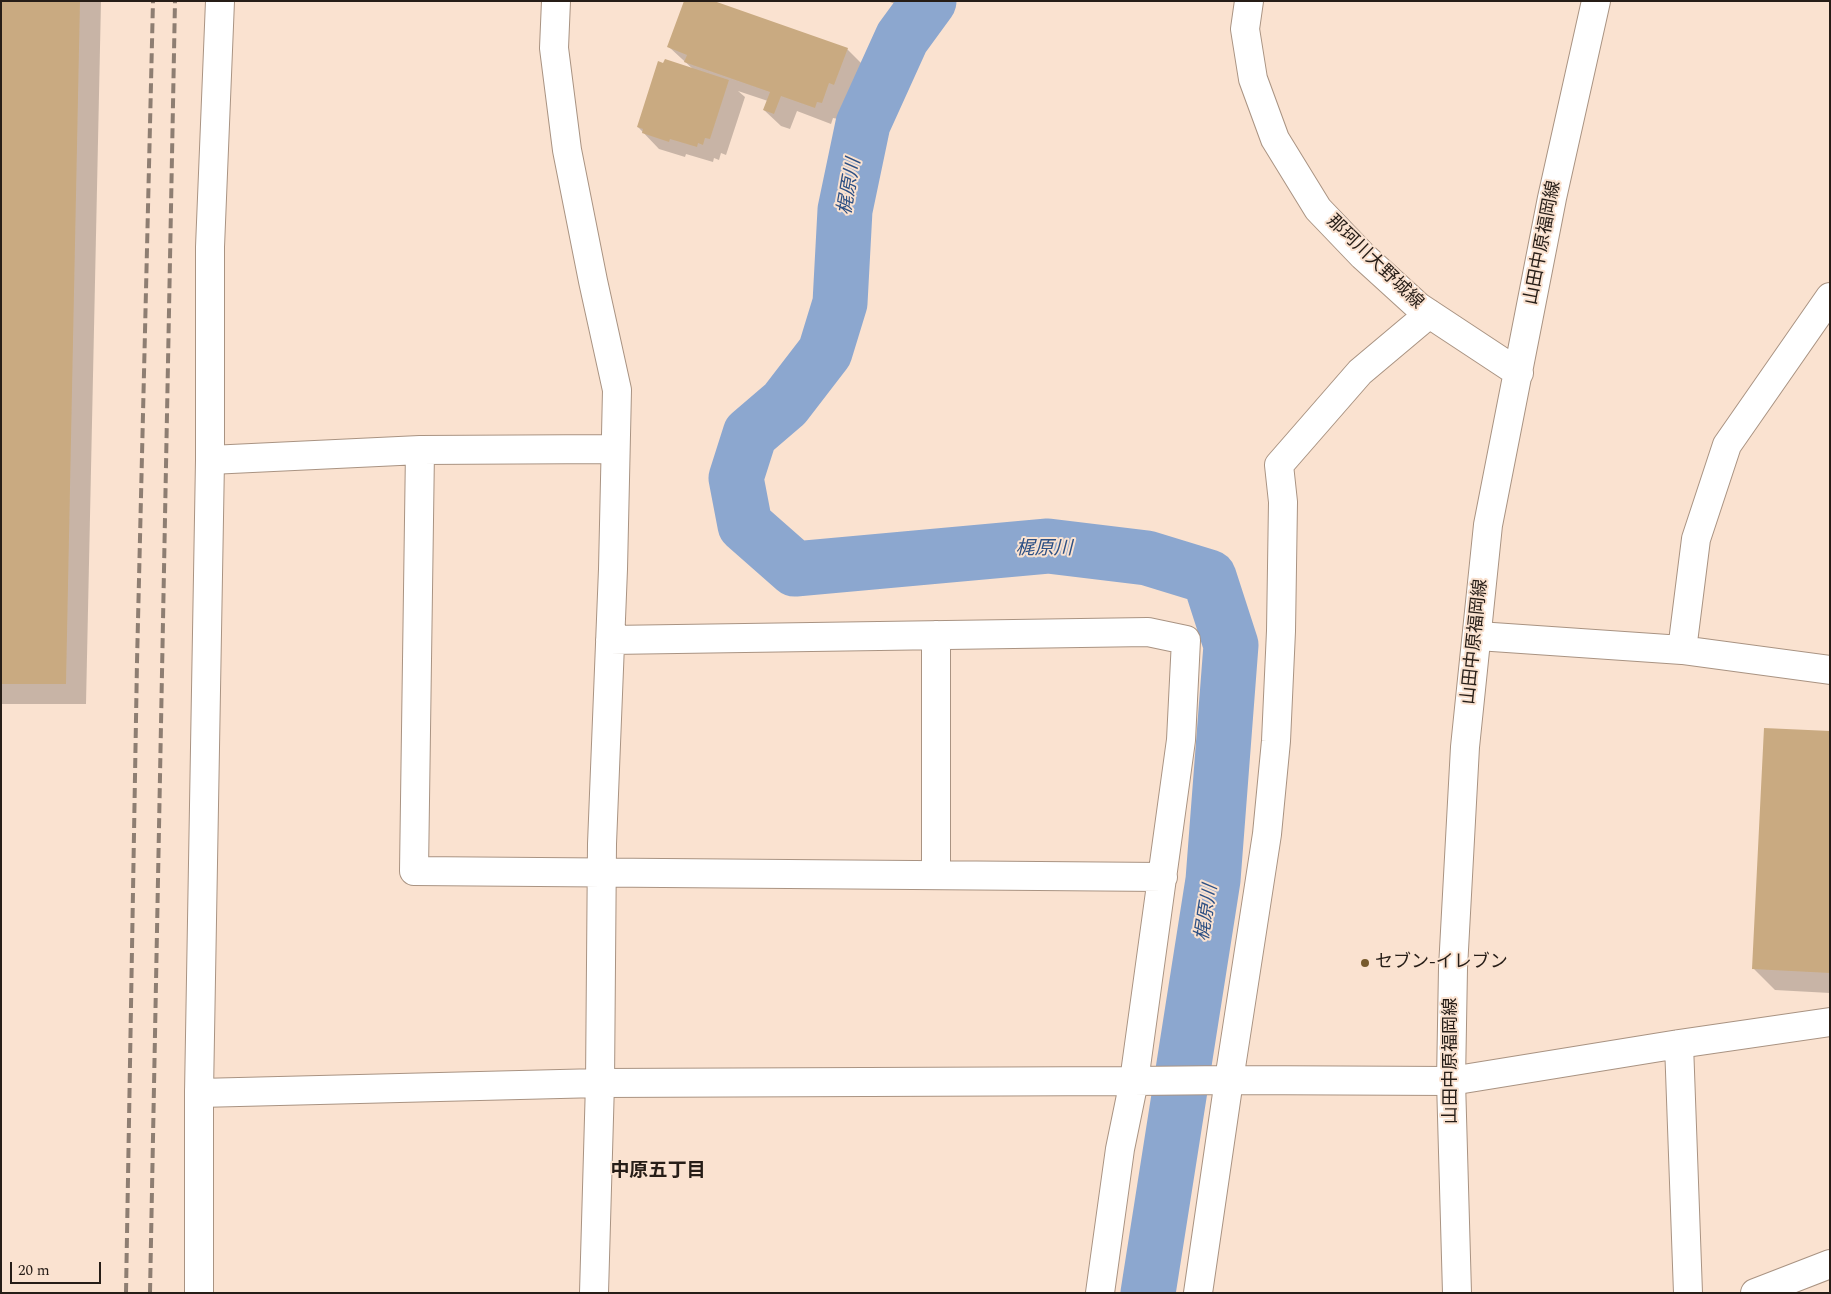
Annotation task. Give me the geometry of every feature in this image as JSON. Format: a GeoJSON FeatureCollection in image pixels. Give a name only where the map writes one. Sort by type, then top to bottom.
{"type":"FeatureCollection","features":[{"type":"Feature","properties":{"kind":"street"},"geometry":{"type":"LineString","coordinates":[[199,1293],[199,1093],[210,460],[210,247],[220,1]]}},
{"type":"Feature","properties":{"kind":"street"},"geometry":{"type":"LineString","coordinates":[[556,1],[554,48],[565,140],[592,281],[617,390],[602,873],[600,1083],[594,1293]]}},
{"type":"Feature","properties":{"kind":"street","name":"那珂川大野城線"},"geometry":{"type":"LineString","coordinates":[[1249,1],[1245,30],[1253,79],[1276,139],[1318,209],[1362,256],[1429,314],[1519,373]]}},
{"type":"Feature","properties":{"kind":"street","name":"山田中原福岡線"},"geometry":{"type":"LineString","coordinates":[[1457,1293],[1451,1081],[1453,968],[1465,747],[1488,525],[1552,198],[1596,1]]}},
{"type":"Feature","properties":{"kind":"street"},"geometry":{"type":"LineString","coordinates":[[1682,650],[1696,538],[1727,445],[1830,298]]}},
{"type":"Feature","properties":{"kind":"street"},"geometry":{"type":"LineString","coordinates":[[1198,1293],[1267,834],[1276,741],[1281,631],[1282,522],[1279,465],[1360,372],[1429,314]]}},
{"type":"Feature","properties":{"kind":"street"},"geometry":{"type":"LineString","coordinates":[[210,460],[420,450],[616,449]]}},
{"type":"Feature","properties":{"kind":"street"},"geometry":{"type":"LineString","coordinates":[[420,450],[414,871],[1162,877]]}},
{"type":"Feature","properties":{"kind":"street"},"geometry":{"type":"LineString","coordinates":[[610,640],[1148,632],[1186,640],[1181,740],[1134,1082],[1120,1149],[1100,1293]]}},
{"type":"Feature","properties":{"kind":"street"},"geometry":{"type":"LineString","coordinates":[[936,635],[936,875]]}},
{"type":"Feature","properties":{"kind":"street"},"geometry":{"type":"LineString","coordinates":[[1478,636],[1682,650],[1830,670]]}},
{"type":"Feature","properties":{"kind":"street"},"geometry":{"type":"LineString","coordinates":[[199,1093],[600,1083],[1134,1082],[1229,1080],[1451,1081],[1830,1022]]}},
{"type":"Feature","properties":{"kind":"street"},"geometry":{"type":"LineString","coordinates":[[1680,1044],[1688,1293]]}},
{"type":"Feature","properties":{"kind":"street"},"geometry":{"type":"LineString","coordinates":[[1755,1293],[1830,1264]]}},
{"type":"Feature","properties":{"kind":"building"},"geometry":{"type":"Polygon","coordinates":[[[1,1],[80,1],[66,684],[1,684],[1,1]]]}},
{"type":"Feature","properties":{"kind":"building"},"geometry":{"type":"Polygon","coordinates":[[[684,1],[714,1],[848,48],[834,85],[829,83],[822,103],[817,102],[815,108],[781,96],[774,114],[763,110],[770,92],[684,62],[687,55],[667,47],[684,1]]]}},
{"type":"Feature","properties":{"kind":"building"},"geometry":{"type":"Polygon","coordinates":[[[665,59],[729,80],[710,139],[705,138],[703,145],[698,143],[697,147],[670,139],[669,142],[642,133],[643,129],[637,127],[658,61],[663,63],[665,59]]]}},
{"type":"Feature","properties":{"kind":"building"},"geometry":{"type":"Polygon","coordinates":[[[1764,728],[1830,731],[1830,973],[1752,969],[1764,728]]]}},
{"type":"Feature","properties":{"kind":"waterway","name":"梶原川"},"geometry":{"type":"LineString","coordinates":[[929,1],[902,38],[863,124],[845,210],[840,303],[825,352],[785,404],[750,434],[736,478],[745,525],[795,569],[1048,546],[1147,558],[1209,577],[1231,645],[1213,880],[1148,1293]]}},
{"type":"Feature","properties":{"kind":"railway"},"geometry":{"type":"LineString","coordinates":[[126,1293],[137,662],[153,1]]}},
{"type":"Feature","properties":{"kind":"railway"},"geometry":{"type":"LineString","coordinates":[[150,1293],[175,1]]}},
{"type":"Feature","properties":{"kind":"place","name":"セブン-イレブン"},"geometry":{"type":"Point","coordinates":[1365,963]}},
{"type":"Feature","properties":{"kind":"district","name":"中原五丁目"},"geometry":{"type":"Point","coordinates":[658,1172]}}]}
